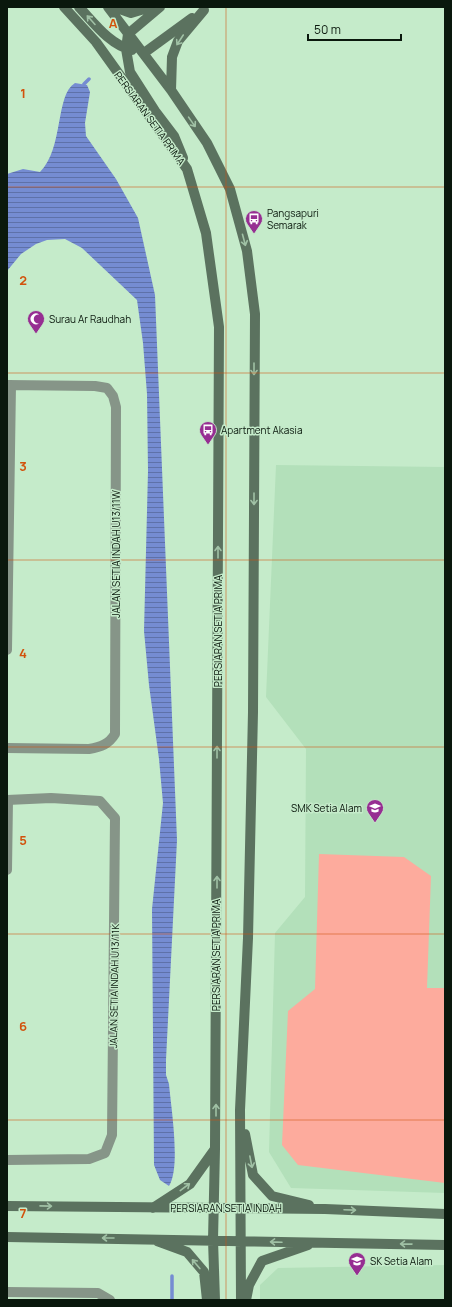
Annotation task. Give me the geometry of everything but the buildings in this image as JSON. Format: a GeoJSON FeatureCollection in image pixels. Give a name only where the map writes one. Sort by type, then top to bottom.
{"type":"FeatureCollection","features":[{"type":"Feature","properties":{"kind":"street","name":"PERSIARAN SETIA PRIMA"},"geometry":{"type":"LineString","coordinates":[[64,7],[96,42],[187,170],[206,233],[219,327],[215,1208],[213,1240],[215,1300]]}},
{"type":"Feature","properties":{"kind":"street"},"geometry":{"type":"LineString","coordinates":[[79,7],[100,30],[126,49],[144,53],[206,8]]}},
{"type":"Feature","properties":{"kind":"street"},"geometry":{"type":"LineString","coordinates":[[108,7],[171,90],[207,143],[230,189],[247,251],[255,314],[253,720],[248,938],[240,1110],[241,1300]]}},
{"type":"Feature","properties":{"kind":"street"},"geometry":{"type":"LineString","coordinates":[[114,7],[131,13],[152,7]]}},
{"type":"Feature","properties":{"kind":"street"},"geometry":{"type":"LineString","coordinates":[[160,7],[128,34],[126,49],[130,72],[155,111],[174,136],[187,170]]}},
{"type":"Feature","properties":{"kind":"street"},"geometry":{"type":"LineString","coordinates":[[171,90],[172,57],[178,41],[206,8]]}},
{"type":"Feature","properties":{"kind":"street"},"geometry":{"type":"LineString","coordinates":[[7,650],[9,385]]}},
{"type":"Feature","properties":{"kind":"street","name":"JALAN SETIA INDAH U13/11W"},"geometry":{"type":"LineString","coordinates":[[7,748],[89,749],[101,747],[111,740],[115,734],[116,407],[113,396],[107,388],[95,386],[9,385]]}},
{"type":"Feature","properties":{"kind":"street","name":"JALAN SETIA INDAH U13/11K"},"geometry":{"type":"LineString","coordinates":[[7,800],[51,798],[100,801],[115,818],[112,1135],[105,1153],[89,1159],[7,1160]]}},
{"type":"Feature","properties":{"kind":"street"},"geometry":{"type":"LineString","coordinates":[[7,800],[7,870]]}},
{"type":"Feature","properties":{"kind":"street"},"geometry":{"type":"LineString","coordinates":[[240,1110],[253,1174],[272,1196],[325,1209]]}},
{"type":"Feature","properties":{"kind":"street"},"geometry":{"type":"LineString","coordinates":[[152,1208],[190,1184],[215,1149]]}},
{"type":"Feature","properties":{"kind":"street","name":"PERSIARAN SETIA INDAH"},"geometry":{"type":"LineString","coordinates":[[7,1206],[325,1209],[445,1214]]}},
{"type":"Feature","properties":{"kind":"street"},"geometry":{"type":"LineString","coordinates":[[7,1237],[147,1238],[445,1245]]}},
{"type":"Feature","properties":{"kind":"street"},"geometry":{"type":"LineString","coordinates":[[147,1238],[187,1252],[204,1272],[207,1300]]}},
{"type":"Feature","properties":{"kind":"street"},"geometry":{"type":"LineString","coordinates":[[246,1300],[249,1285],[262,1261],[316,1243]]}},
{"type":"Feature","properties":{"kind":"street"},"geometry":{"type":"LineString","coordinates":[[10,1295],[98,1293],[110,1300]]}},
{"type":"Feature","properties":{"kind":"shaded area","name":"SMK Setia Alam"},"geometry":{"type":"Polygon","coordinates":[[[276,465],[445,467],[445,1193],[291,1188],[269,1152],[275,933],[305,897],[306,749],[266,697],[276,465]]]}},
{"type":"Feature","properties":{"kind":"shaded area"},"geometry":{"type":"Polygon","coordinates":[[[319,854],[404,857],[431,876],[427,988],[445,988],[445,1183],[298,1165],[282,1145],[288,1011],[315,989],[319,854]]]}},
{"type":"Feature","properties":{"kind":"shaded area","name":"SK Setia Alam"},"geometry":{"type":"Polygon","coordinates":[[[445,1265],[445,1300],[260,1300],[260,1285],[278,1268],[445,1265]]]}},
{"type":"Feature","properties":{"kind":"water"},"geometry":{"type":"Polygon","coordinates":[[[75,83],[87,85],[90,92],[85,123],[86,136],[116,179],[138,218],[155,295],[177,840],[166,1060],[166,1075],[169,1084],[175,1152],[173,1177],[169,1186],[160,1180],[154,1165],[152,909],[163,803],[144,631],[148,471],[147,394],[143,343],[137,300],[82,248],[65,239],[47,240],[36,244],[21,254],[7,271],[7,174],[23,169],[40,172],[48,162],[53,150],[64,99],[69,89],[75,83]]]}},
{"type":"Feature","properties":{"kind":"waterway"},"geometry":{"type":"LineString","coordinates":[[84,84],[89,79]]}},
{"type":"Feature","properties":{"kind":"waterway"},"geometry":{"type":"LineString","coordinates":[[172,1276],[172,1300]]}},
{"type":"Feature","properties":{"kind":"place","name":"Pangsapuri Semarak"},"geometry":{"type":"Point","coordinates":[254,234]}},
{"type":"Feature","properties":{"kind":"place","name":"Surau Ar Raudhah"},"geometry":{"type":"Point","coordinates":[36,334]}},
{"type":"Feature","properties":{"kind":"place","name":"Apartment Akasia"},"geometry":{"type":"Point","coordinates":[208,445]}},
{"type":"Feature","properties":{"kind":"place","name":"SMK Setia Alam"},"geometry":{"type":"Point","coordinates":[375,823]}},
{"type":"Feature","properties":{"kind":"place","name":"SK Setia Alam"},"geometry":{"type":"Point","coordinates":[357,1276]}}]}
